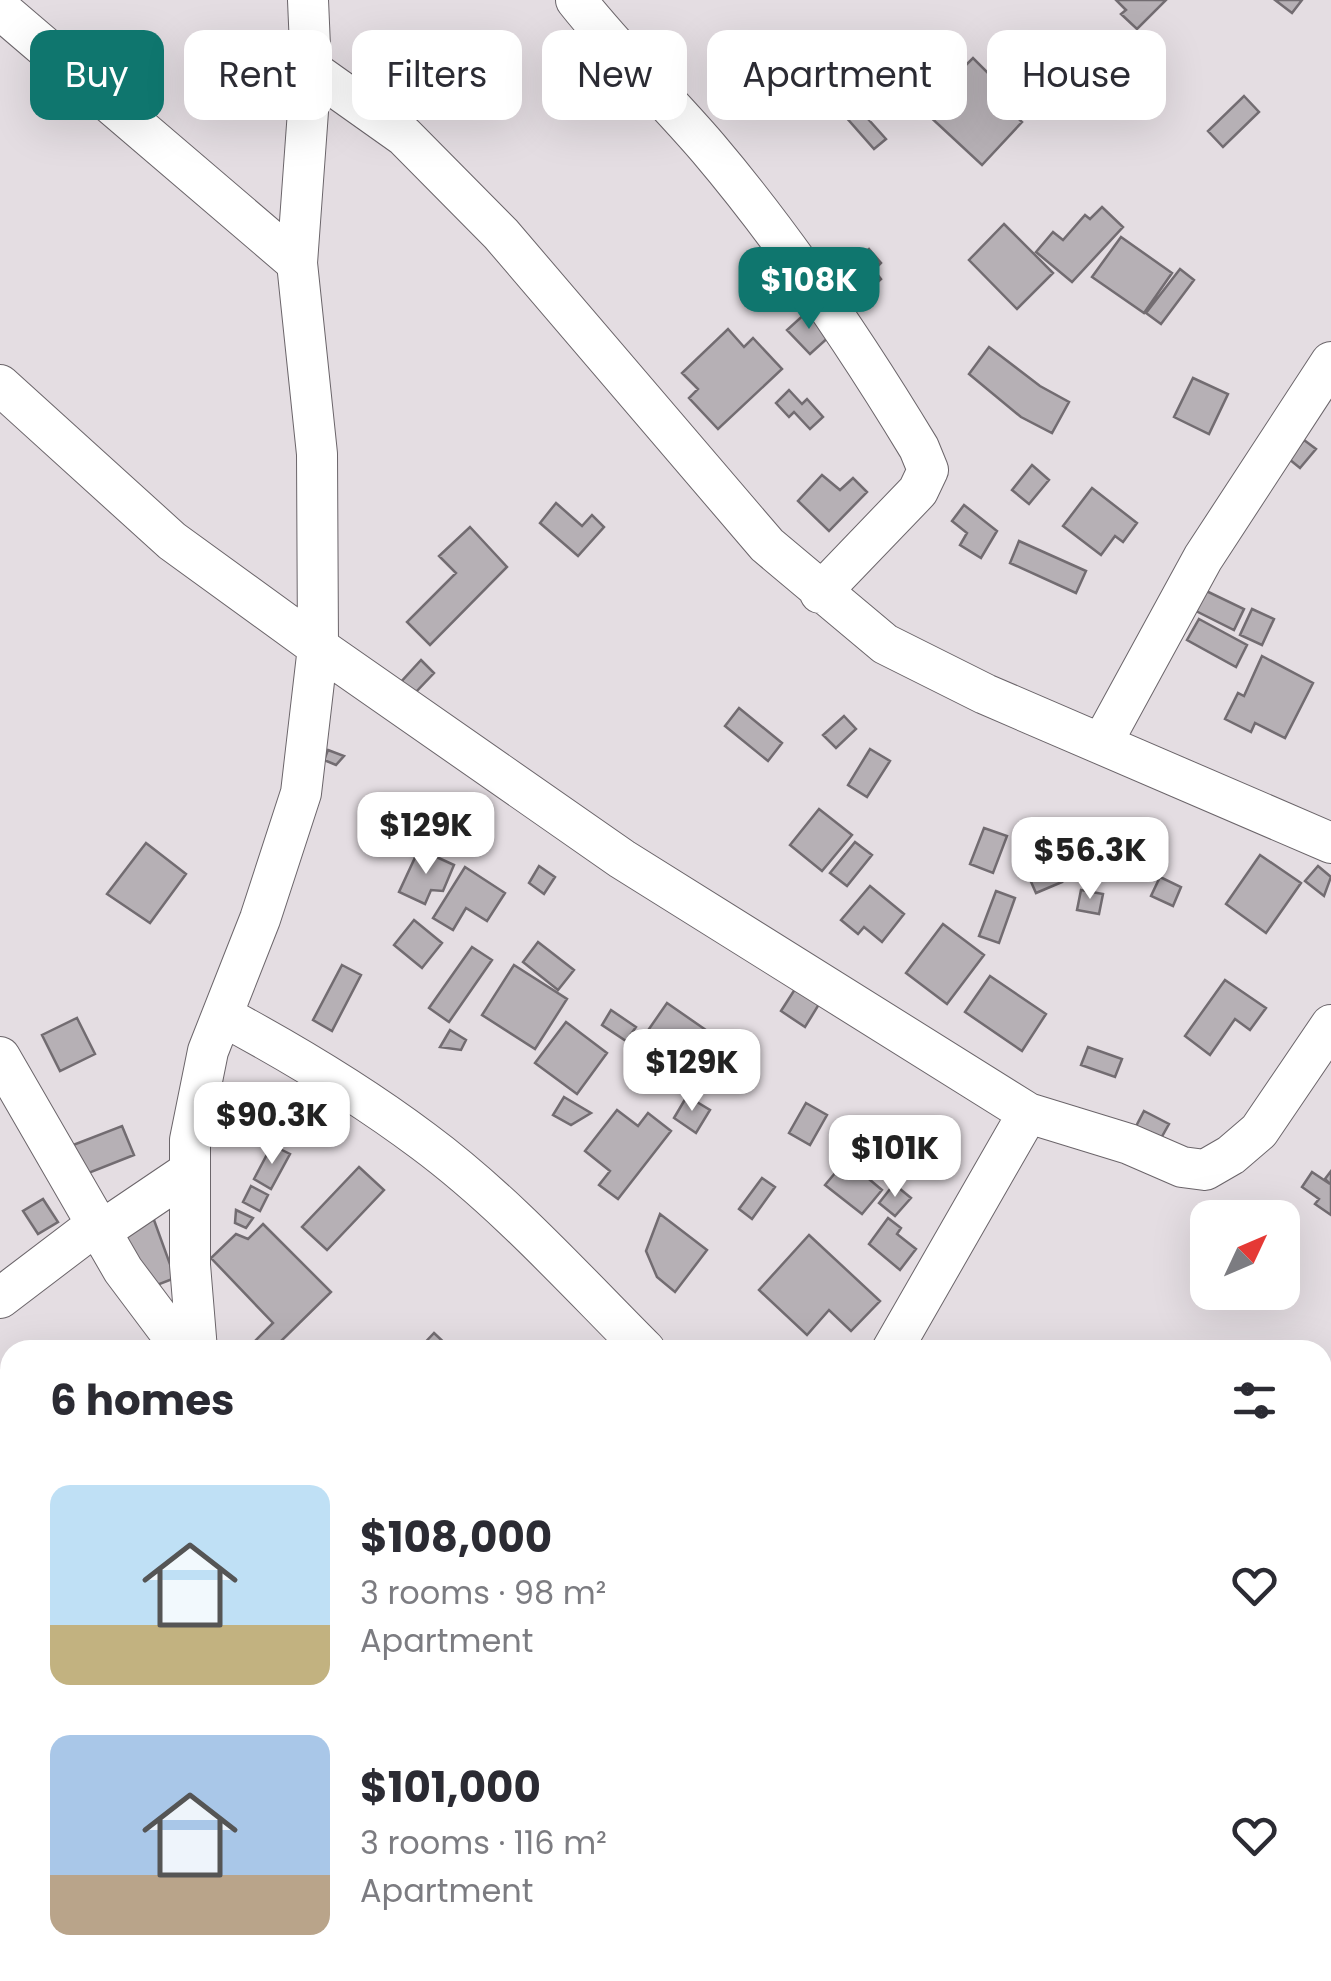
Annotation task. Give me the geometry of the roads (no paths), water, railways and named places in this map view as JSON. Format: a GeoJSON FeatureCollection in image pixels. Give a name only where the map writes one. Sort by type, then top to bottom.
{"type":"FeatureCollection","features":[{"type":"Feature","properties":{"kind":"street"},"geometry":{"type":"LineString","coordinates":[[308,0],[309,30]]}},
{"type":"Feature","properties":{"kind":"street"},"geometry":{"type":"LineString","coordinates":[[576,0],[618,53],[707,147],[775,232],[920,448],[928,470],[918,491],[820,594]]}},
{"type":"Feature","properties":{"kind":"street"},"geometry":{"type":"LineString","coordinates":[[0,8],[298,262]]}},
{"type":"Feature","properties":{"kind":"street"},"geometry":{"type":"LineString","coordinates":[[332,85],[404,136],[501,234],[767,545],[820,594],[885,644],[985,694],[1331,842]]}},
{"type":"Feature","properties":{"kind":"street"},"geometry":{"type":"LineString","coordinates":[[197,1340],[187,1173],[208,1051],[302,793],[318,648],[317,454],[298,262],[308,120]]}},
{"type":"Feature","properties":{"kind":"street"},"geometry":{"type":"LineString","coordinates":[[1102,743],[1203,558],[1331,362]]}},
{"type":"Feature","properties":{"kind":"street"},"geometry":{"type":"LineString","coordinates":[[0,385],[172,541],[318,648],[622,859],[896,1026],[1028,1113],[1129,1144],[1182,1167],[1205,1170],[1232,1156],[1259,1131],[1331,1025]]}},
{"type":"Feature","properties":{"kind":"street"},"geometry":{"type":"LineString","coordinates":[[222,1016],[306,1060],[425,1142],[536,1242],[635,1340]]}},
{"type":"Feature","properties":{"kind":"street"},"geometry":{"type":"LineString","coordinates":[[0,1057],[33,1119],[100,1222],[123,1270],[176,1340]]}},
{"type":"Feature","properties":{"kind":"street"},"geometry":{"type":"LineString","coordinates":[[898,1340],[1028,1113]]}},
{"type":"Feature","properties":{"kind":"street"},"geometry":{"type":"LineString","coordinates":[[0,1298],[100,1222],[113,1223],[187,1173]]}}]}
